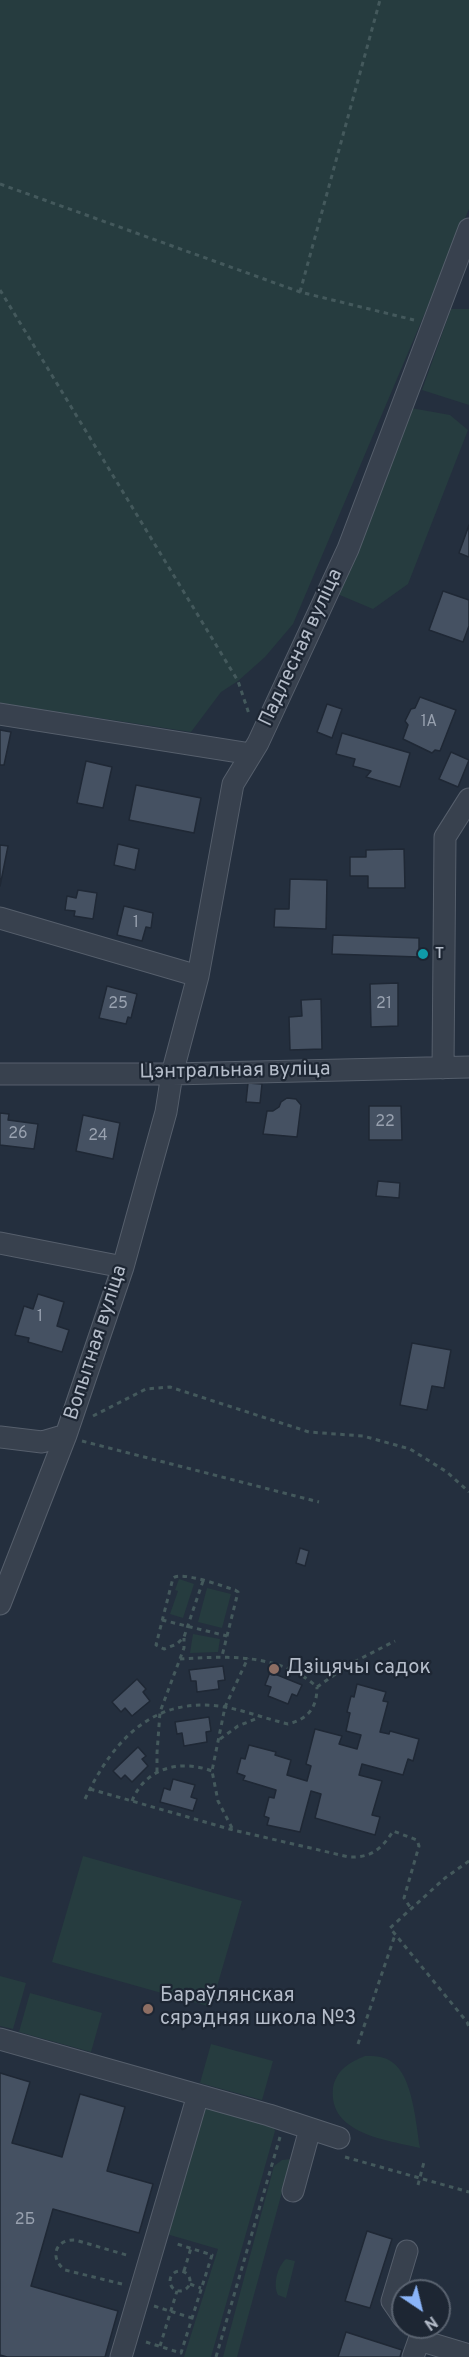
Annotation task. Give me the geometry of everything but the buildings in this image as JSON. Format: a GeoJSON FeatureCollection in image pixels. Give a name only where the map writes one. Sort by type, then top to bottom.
{"type":"FeatureCollection","features":[{"type":"Feature","properties":{"kind":"street","name":"Падлесная вуліца"},"geometry":{"type":"LineString","coordinates":[[171,1074],[198,976],[233,784],[254,749],[348,549],[433,324],[461,268],[469,229]]}},
{"type":"Feature","properties":{"kind":"street"},"geometry":{"type":"LineString","coordinates":[[0,714],[254,749]]}},
{"type":"Feature","properties":{"kind":"street"},"geometry":{"type":"LineString","coordinates":[[443,1068],[445,837],[469,799]]}},
{"type":"Feature","properties":{"kind":"street"},"geometry":{"type":"LineString","coordinates":[[0,918],[198,976]]}},
{"type":"Feature","properties":{"kind":"street","name":"Цэнтральная вуліца"},"geometry":{"type":"LineString","coordinates":[[0,1074],[171,1074],[469,1067]]}},
{"type":"Feature","properties":{"kind":"street","name":"Вопытная вуліца"},"geometry":{"type":"LineString","coordinates":[[0,1604],[72,1438],[166,1112],[171,1074]]}},
{"type":"Feature","properties":{"kind":"street"},"geometry":{"type":"LineString","coordinates":[[0,1243],[123,1267]]}},
{"type":"Feature","properties":{"kind":"street"},"geometry":{"type":"LineString","coordinates":[[0,1437],[42,1442],[72,1438]]}},
{"type":"Feature","properties":{"kind":"street"},"geometry":{"type":"LineString","coordinates":[[0,2039],[285,2121],[310,2129],[338,2147]]}},
{"type":"Feature","properties":{"kind":"street"},"geometry":{"type":"LineString","coordinates":[[121,2357],[198,2095]]}},
{"type":"Feature","properties":{"kind":"street"},"geometry":{"type":"LineString","coordinates":[[293,2191],[310,2129]]}},
{"type":"Feature","properties":{"kind":"street"},"geometry":{"type":"LineString","coordinates":[[399,2279],[407,2251]]}},
{"type":"Feature","properties":{"kind":"street"},"geometry":{"type":"LineString","coordinates":[[414,2341],[469,2355]]}},
{"type":"Feature","properties":{"kind":"path"},"geometry":{"type":"LineString","coordinates":[[300,292],[380,0]]}},
{"type":"Feature","properties":{"kind":"path"},"geometry":{"type":"LineString","coordinates":[[0,184],[300,292],[433,324]]}},
{"type":"Feature","properties":{"kind":"path"},"geometry":{"type":"LineString","coordinates":[[0,290],[238,681],[254,749]]}},
{"type":"Feature","properties":{"kind":"path"},"geometry":{"type":"LineString","coordinates":[[84,1420],[146,1389],[170,1387],[309,1432],[363,1436],[410,1449],[447,1472],[469,1491]]}},
{"type":"Feature","properties":{"kind":"path"},"geometry":{"type":"LineString","coordinates":[[72,1438],[319,1503]]}},
{"type":"Feature","properties":{"kind":"path"},"geometry":{"type":"LineString","coordinates":[[184,1637],[173,1646],[164,1649],[158,1648],[155,1642],[176,1576],[181,1575],[235,1590],[238,1592],[222,1656]]}},
{"type":"Feature","properties":{"kind":"path"},"geometry":{"type":"LineString","coordinates":[[157,1772],[160,1712],[184,1648],[184,1637],[203,1581]]}},
{"type":"Feature","properties":{"kind":"path"},"geometry":{"type":"LineString","coordinates":[[162,1620],[227,1636]]}},
{"type":"Feature","properties":{"kind":"path"},"geometry":{"type":"LineString","coordinates":[[317,1688],[350,1664],[395,1641]]}},
{"type":"Feature","properties":{"kind":"path"},"geometry":{"type":"LineString","coordinates":[[180,1659],[222,1656],[248,1658],[291,1671],[317,1688]]}},
{"type":"Feature","properties":{"kind":"path"},"geometry":{"type":"LineString","coordinates":[[233,1830],[218,1801],[212,1772],[225,1707],[248,1658]]}},
{"type":"Feature","properties":{"kind":"path"},"geometry":{"type":"LineString","coordinates":[[85,1799],[115,1749],[144,1722],[160,1712],[199,1706],[225,1707],[288,1724],[298,1722],[314,1708],[317,1688]]}},
{"type":"Feature","properties":{"kind":"path"},"geometry":{"type":"LineString","coordinates":[[219,1740],[238,1726],[260,1717]]}},
{"type":"Feature","properties":{"kind":"path"},"geometry":{"type":"LineString","coordinates":[[132,1801],[140,1787],[157,1772],[170,1767],[188,1765],[212,1772]]}},
{"type":"Feature","properties":{"kind":"path"},"geometry":{"type":"LineString","coordinates":[[90,1789],[233,1830],[349,1857],[372,1854],[384,1845],[393,1831],[417,1840],[419,1846],[404,1898],[412,1910]]}},
{"type":"Feature","properties":{"kind":"path"},"geometry":{"type":"LineString","coordinates":[[469,1861],[445,1878],[390,1928],[469,2027]]}},
{"type":"Feature","properties":{"kind":"path"},"geometry":{"type":"LineString","coordinates":[[358,2044],[395,1935]]}},
{"type":"Feature","properties":{"kind":"path"},"geometry":{"type":"LineString","coordinates":[[216,2357],[285,2121]]}},
{"type":"Feature","properties":{"kind":"path"},"geometry":{"type":"LineString","coordinates":[[338,2147],[419,2179],[469,2192]]}},
{"type":"Feature","properties":{"kind":"path"},"geometry":{"type":"LineString","coordinates":[[418,2185],[423,2162]]}},
{"type":"Feature","properties":{"kind":"path"},"geometry":{"type":"LineString","coordinates":[[127,2336],[181,2353],[212,2255],[156,2238]]}},
{"type":"Feature","properties":{"kind":"path"},"geometry":{"type":"LineString","coordinates":[[149,2262],[75,2240],[60,2243],[55,2258],[58,2265],[65,2270],[139,2295],[171,2312],[192,2318]]}},
{"type":"Feature","properties":{"kind":"path"},"geometry":{"type":"LineString","coordinates":[[184,2271],[191,2248]]}},
{"type":"Feature","properties":{"kind":"path"},"geometry":{"type":"LineString","coordinates":[[177,2291],[186,2289],[190,2284],[190,2278],[184,2271]]}},
{"type":"Feature","properties":{"kind":"path"},"geometry":{"type":"LineString","coordinates":[[177,2291],[171,2284],[171,2278],[175,2273],[184,2271]]}},
{"type":"Feature","properties":{"kind":"path"},"geometry":{"type":"LineString","coordinates":[[190,2284],[201,2288]]}},
{"type":"Feature","properties":{"kind":"path"},"geometry":{"type":"LineString","coordinates":[[160,2346],[177,2291]]}},
{"type":"Feature","properties":{"kind":"green space"},"geometry":{"type":"Polygon","coordinates":[[[0,0],[469,0],[469,209],[293,624],[265,657],[238,681],[221,692],[191,732],[0,703],[0,0]]]}},
{"type":"Feature","properties":{"kind":"green space"},"geometry":{"type":"Polygon","coordinates":[[[451,309],[469,309],[469,405],[422,390],[451,309]]]}},
{"type":"Feature","properties":{"kind":"green space"},"geometry":{"type":"Polygon","coordinates":[[[411,408],[450,415],[468,430],[408,584],[373,609],[335,593],[411,408]]]}},
{"type":"Feature","properties":{"kind":"green space"},"geometry":{"type":"Polygon","coordinates":[[[179,1579],[194,1584],[183,1618],[170,1614],[178,1591],[175,1590],[179,1579]]]}},
{"type":"Feature","properties":{"kind":"green space"},"geometry":{"type":"Polygon","coordinates":[[[207,1588],[231,1594],[222,1628],[198,1622],[207,1588]]]}},
{"type":"Feature","properties":{"kind":"green space"},"geometry":{"type":"Polygon","coordinates":[[[193,1634],[220,1639],[218,1652],[190,1653],[193,1634]]]}},
{"type":"Feature","properties":{"kind":"green space"},"geometry":{"type":"Polygon","coordinates":[[[83,1856],[242,1901],[211,2007],[52,1962],[83,1856]]]}},
{"type":"Feature","properties":{"kind":"green space"},"geometry":{"type":"Polygon","coordinates":[[[0,1976],[26,1983],[13,2029],[0,2026],[0,1976]]]}},
{"type":"Feature","properties":{"kind":"green space"},"geometry":{"type":"Polygon","coordinates":[[[30,1993],[102,2013],[91,2052],[19,2032],[30,1993]]]}},
{"type":"Feature","properties":{"kind":"green space"},"geometry":{"type":"Polygon","coordinates":[[[211,2044],[273,2061],[262,2100],[200,2083],[211,2044]]]}},
{"type":"Feature","properties":{"kind":"green space"},"geometry":{"type":"Polygon","coordinates":[[[365,2056],[389,2060],[405,2078],[412,2102],[420,2148],[362,2132],[340,2116],[334,2103],[333,2088],[337,2076],[344,2068],[365,2056]]]}},
{"type":"Feature","properties":{"kind":"green space"},"geometry":{"type":"Polygon","coordinates":[[[208,2107],[273,2125],[275,2131],[211,2357],[184,2357],[218,2249],[163,2233],[203,2111],[208,2107]]]}},
{"type":"Feature","properties":{"kind":"green space"},"geometry":{"type":"Polygon","coordinates":[[[291,2159],[237,2357],[223,2357],[274,2166],[282,2160],[291,2159]]]}},
{"type":"Feature","properties":{"kind":"green space"},"geometry":{"type":"Polygon","coordinates":[[[286,2259],[295,2261],[286,2298],[278,2295],[276,2281],[278,2271],[286,2259]]]}},
{"type":"Feature","properties":{"kind":"place","name":"т"},"geometry":{"type":"Point","coordinates":[423,954]}},
{"type":"Feature","properties":{"kind":"place","name":"Дзіцячы садок"},"geometry":{"type":"Point","coordinates":[274,1669]}},
{"type":"Feature","properties":{"kind":"place","name":"Бараўлянская сярэдняя школа №3"},"geometry":{"type":"Point","coordinates":[148,2009]}}]}
